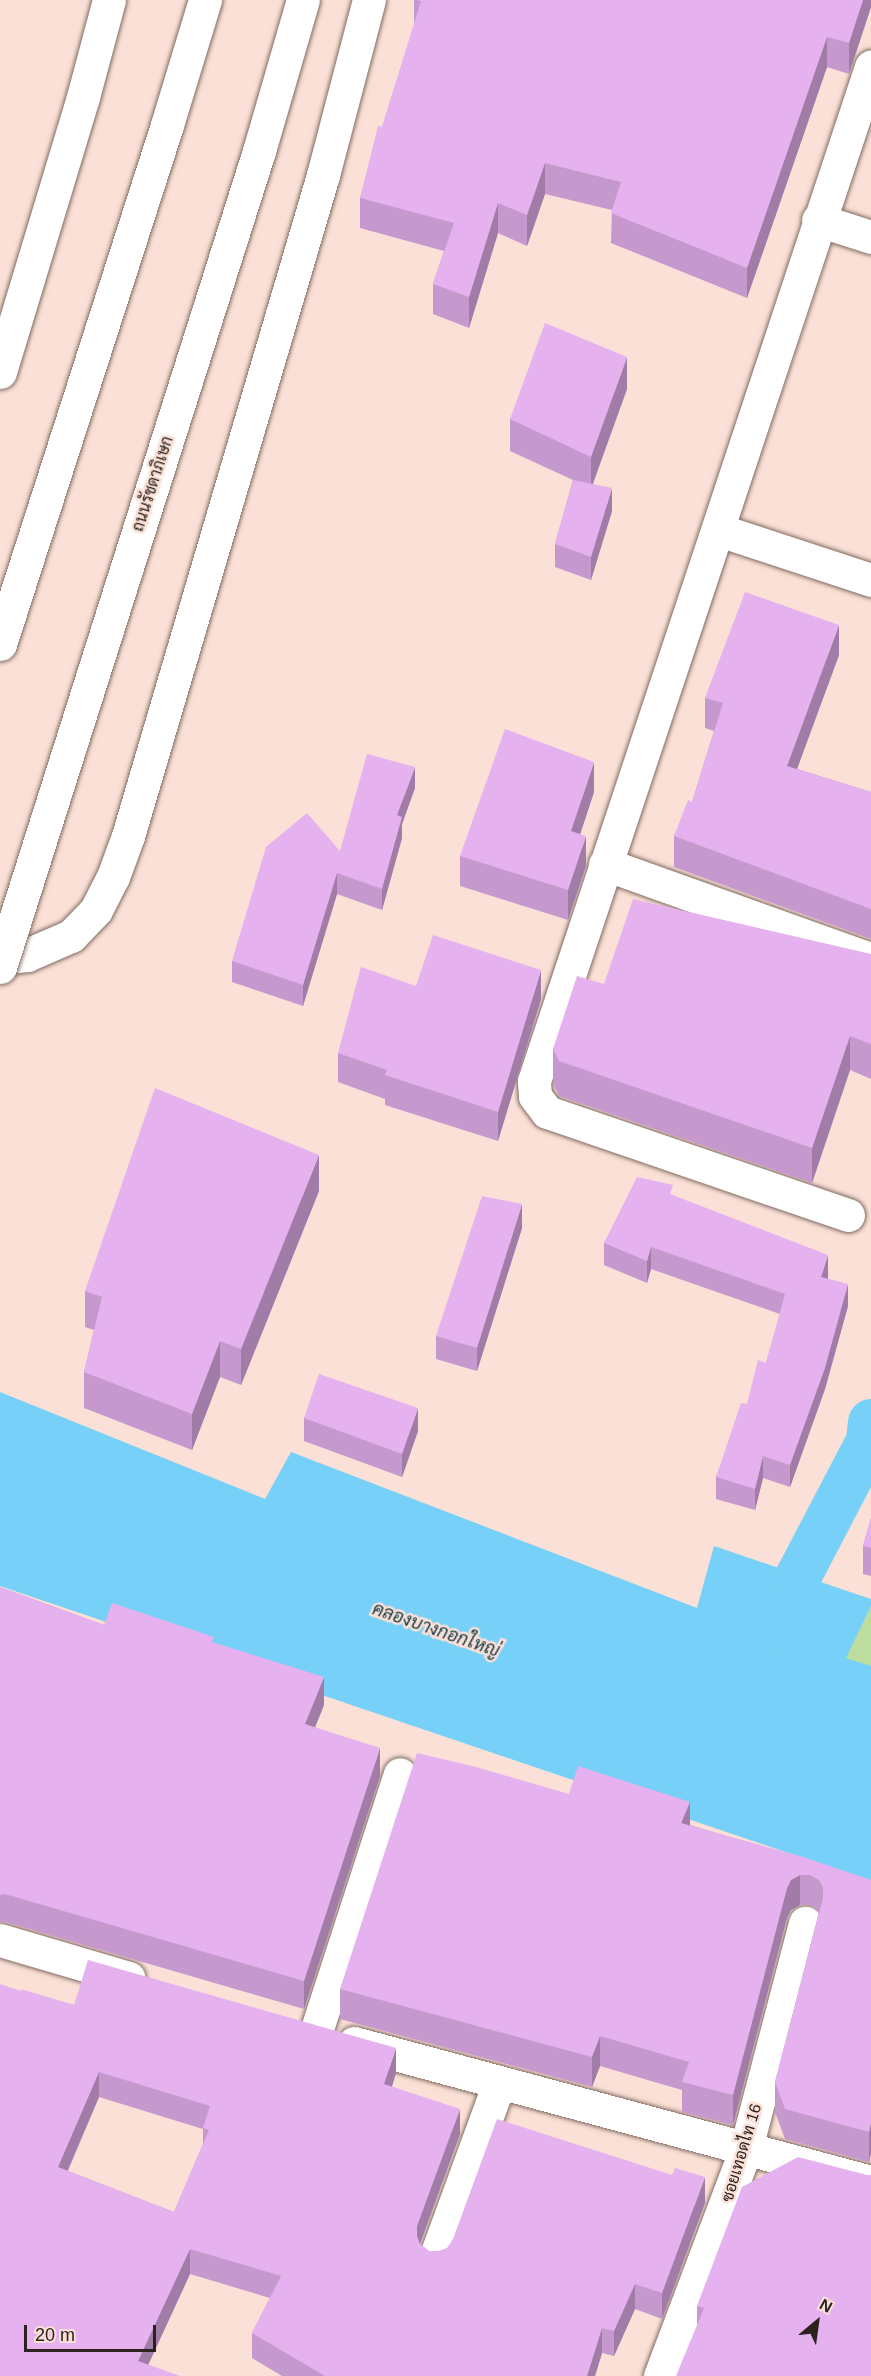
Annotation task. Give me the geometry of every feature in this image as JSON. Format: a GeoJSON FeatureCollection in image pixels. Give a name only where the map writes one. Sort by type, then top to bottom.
{"type":"FeatureCollection","features":[{"type":"Feature","properties":{"kind":"street"},"geometry":{"type":"LineString","coordinates":[[0,372],[83,97],[109,0]]}},
{"type":"Feature","properties":{"kind":"street"},"geometry":{"type":"LineString","coordinates":[[0,644],[205,0]]}},
{"type":"Feature","properties":{"kind":"street","name":"ถนนรัชดาภิเษก"},"geometry":{"type":"LineString","coordinates":[[0,967],[259,150],[303,0]]}},
{"type":"Feature","properties":{"kind":"street"},"geometry":{"type":"LineString","coordinates":[[0,958],[27,955],[70,936],[96,910],[113,877],[128,836],[323,175],[369,0]]}},
{"type":"Feature","properties":{"kind":"street"},"geometry":{"type":"LineString","coordinates":[[848,1215],[548,1112],[535,1096],[534,1081],[719,530],[818,220],[871,67]]}},
{"type":"Feature","properties":{"kind":"street"},"geometry":{"type":"LineString","coordinates":[[818,220],[871,237]]}},
{"type":"Feature","properties":{"kind":"street"},"geometry":{"type":"LineString","coordinates":[[719,530],[871,580]]}},
{"type":"Feature","properties":{"kind":"street"},"geometry":{"type":"LineString","coordinates":[[605,864],[871,959]]}},
{"type":"Feature","properties":{"kind":"street"},"geometry":{"type":"LineString","coordinates":[[316,2032],[400,1774]]}},
{"type":"Feature","properties":{"kind":"street","name":"ซอยเทอดไท 16"},"geometry":{"type":"LineString","coordinates":[[660,2376],[746,2148],[805,1923]]}},
{"type":"Feature","properties":{"kind":"street"},"geometry":{"type":"LineString","coordinates":[[0,1940],[158,1986]]}},
{"type":"Feature","properties":{"kind":"street"},"geometry":{"type":"LineString","coordinates":[[282,2022],[499,2083],[864,2180]]}},
{"type":"Feature","properties":{"kind":"street"},"geometry":{"type":"LineString","coordinates":[[435,2258],[499,2083]]}},
{"type":"Feature","properties":{"kind":"green space"},"geometry":{"type":"Polygon","coordinates":[[[871,1606],[871,1666],[845,1659],[871,1606]]]}},
{"type":"Feature","properties":{"kind":"water","name":"คลองบางกอกใหญ่"},"geometry":{"type":"Polygon","coordinates":[[[0,1392],[265,1499],[291,1452],[697,1608],[714,1546],[871,1599],[871,1606],[846,1658],[871,1666],[871,1881],[0,1586],[0,1392]]]}},
{"type":"Feature","properties":{"kind":"building"},"geometry":{"type":"Polygon","coordinates":[[[416,0],[863,0],[849,43],[827,37],[747,268],[611,213],[621,182],[545,163],[527,215],[498,203],[469,297],[433,284],[454,223],[360,198],[378,126],[382,127],[421,1],[416,0]]]}},
{"type":"Feature","properties":{"kind":"building"},"geometry":{"type":"Polygon","coordinates":[[[545,323],[627,357],[591,457],[510,419],[545,323]]]}},
{"type":"Feature","properties":{"kind":"building"},"geometry":{"type":"Polygon","coordinates":[[[573,480],[612,488],[591,557],[555,544],[573,480]]]}},
{"type":"Feature","properties":{"kind":"building"},"geometry":{"type":"Polygon","coordinates":[[[745,592],[839,625],[787,766],[871,792],[871,909],[674,836],[688,800],[692,802],[723,703],[705,698],[745,592]]]}},
{"type":"Feature","properties":{"kind":"building"},"geometry":{"type":"Polygon","coordinates":[[[505,729],[594,762],[571,831],[586,836],[568,890],[460,856],[505,729]]]}},
{"type":"Feature","properties":{"kind":"building"},"geometry":{"type":"Polygon","coordinates":[[[367,754],[415,767],[397,815],[402,817],[382,889],[337,873],[303,985],[232,961],[266,847],[307,813],[340,851],[367,754]]]}},
{"type":"Feature","properties":{"kind":"building"},"geometry":{"type":"Polygon","coordinates":[[[633,899],[871,954],[871,1044],[850,1036],[812,1148],[559,1061],[553,1049],[577,976],[604,984],[633,899]]]}},
{"type":"Feature","properties":{"kind":"building"},"geometry":{"type":"Polygon","coordinates":[[[433,935],[541,970],[498,1112],[385,1075],[387,1070],[338,1053],[361,967],[416,986],[433,935]]]}},
{"type":"Feature","properties":{"kind":"building"},"geometry":{"type":"Polygon","coordinates":[[[155,1088],[319,1155],[241,1349],[220,1341],[192,1414],[84,1372],[102,1297],[85,1291],[155,1088]]]}},
{"type":"Feature","properties":{"kind":"building"},"geometry":{"type":"Polygon","coordinates":[[[637,1177],[673,1185],[670,1194],[828,1255],[821,1277],[848,1284],[825,1368],[790,1465],[763,1456],[755,1489],[716,1477],[741,1403],[747,1404],[758,1360],[766,1363],[785,1294],[651,1247],[647,1261],[604,1243],[637,1177]]]}},
{"type":"Feature","properties":{"kind":"building"},"geometry":{"type":"Polygon","coordinates":[[[482,1196],[522,1204],[477,1348],[436,1336],[482,1196]]]}},
{"type":"Feature","properties":{"kind":"building"},"geometry":{"type":"Polygon","coordinates":[[[319,1374],[418,1408],[402,1454],[304,1418],[319,1374]]]}},
{"type":"Feature","properties":{"kind":"building"},"geometry":{"type":"Polygon","coordinates":[[[871,1518],[871,1548],[863,1546],[871,1518]]]}},
{"type":"Feature","properties":{"kind":"building"},"geometry":{"type":"Polygon","coordinates":[[[0,1587],[104,1625],[112,1603],[214,1637],[212,1642],[324,1677],[305,1724],[380,1748],[304,1981],[5,1894],[0,1895],[0,1587]]]}},
{"type":"Feature","properties":{"kind":"building"},"geometry":{"type":"Polygon","coordinates":[[[417,1753],[476,1767],[569,1794],[578,1766],[690,1802],[681,1823],[800,1856],[871,1880],[871,2123],[869,2132],[785,2109],[775,2082],[823,1898],[823,1887],[819,1880],[810,1875],[800,1875],[791,1880],[787,1888],[733,2095],[682,2082],[689,2062],[600,2036],[592,2057],[340,1989],[417,1753]]]}},
{"type":"Feature","properties":{"kind":"building"},"geometry":{"type":"Polygon","coordinates":[[[88,1960],[396,2048],[384,2084],[460,2109],[417,2226],[420,2244],[429,2251],[447,2248],[453,2239],[497,2119],[672,2175],[675,2168],[705,2177],[662,2293],[635,2284],[614,2331],[602,2328],[587,2376],[325,2376],[252,2333],[281,2276],[190,2249],[138,2361],[180,2376],[0,2376],[0,1984],[74,2005],[88,1960]],[[99,2072],[58,2167],[174,2212],[209,2130],[203,2128],[210,2106],[99,2072]]]}},
{"type":"Feature","properties":{"kind":"building"},"geometry":{"type":"Polygon","coordinates":[[[798,2157],[871,2175],[871,2376],[676,2376],[704,2308],[697,2306],[742,2187],[798,2157]]]}},
{"type":"Feature","properties":{"kind":"waterway"},"geometry":{"type":"LineString","coordinates":[[772,1633],[786,1600],[869,1441],[871,1422]]}}]}
